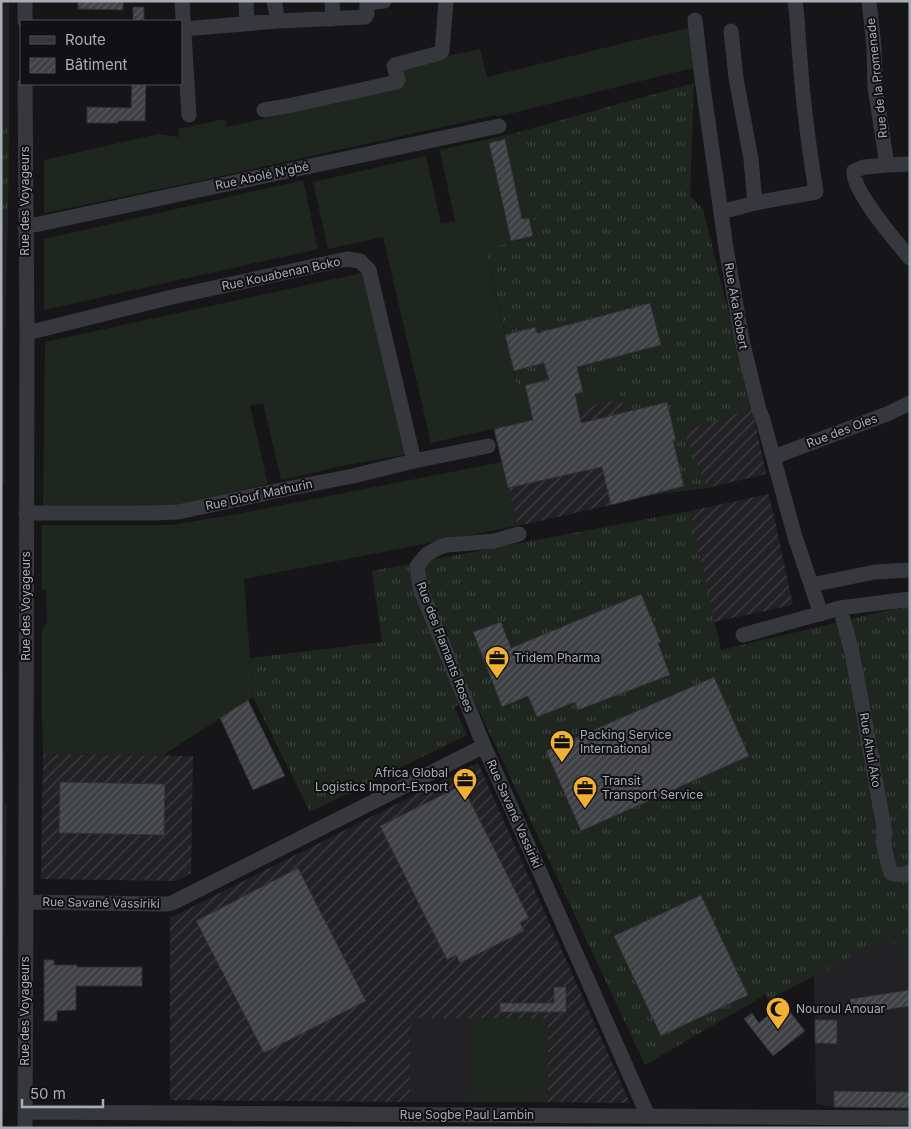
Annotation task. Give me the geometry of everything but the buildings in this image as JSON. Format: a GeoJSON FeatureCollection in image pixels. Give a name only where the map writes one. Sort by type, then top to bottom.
{"type":"FeatureCollection","features":[{"type":"Feature","properties":{"kind":"street"},"geometry":{"type":"LineString","coordinates":[[25,1],[25,20]]}},
{"type":"Feature","properties":{"kind":"street"},"geometry":{"type":"LineString","coordinates":[[182,1],[189,115]]}},
{"type":"Feature","properties":{"kind":"street"},"geometry":{"type":"LineString","coordinates":[[246,1],[247,23]]}},
{"type":"Feature","properties":{"kind":"street"},"geometry":{"type":"LineString","coordinates":[[274,1],[278,21]]}},
{"type":"Feature","properties":{"kind":"street"},"geometry":{"type":"LineString","coordinates":[[332,1],[333,19]]}},
{"type":"Feature","properties":{"kind":"street"},"geometry":{"type":"LineString","coordinates":[[184,29],[366,16],[366,2],[384,1]]}},
{"type":"Feature","properties":{"kind":"street"},"geometry":{"type":"LineString","coordinates":[[264,110],[396,82],[398,80],[395,65],[442,51],[446,1]]}},
{"type":"Feature","properties":{"kind":"street"},"geometry":{"type":"LineString","coordinates":[[721,212],[755,203],[816,192],[809,147],[795,1]]}},
{"type":"Feature","properties":{"kind":"street","name":"Rue de la Promenade"},"geometry":{"type":"LineString","coordinates":[[869,1],[874,47],[875,87],[887,165]]}},
{"type":"Feature","properties":{"kind":"street","name":"Rue Aka Robert"},"geometry":{"type":"LineString","coordinates":[[695,20],[726,248],[742,340],[759,410],[764,420],[795,537],[820,614]]}},
{"type":"Feature","properties":{"kind":"street"},"geometry":{"type":"LineString","coordinates":[[731,30],[736,78],[751,159],[755,203]]}},
{"type":"Feature","properties":{"kind":"street","name":"Rue des Voyageurs"},"geometry":{"type":"LineString","coordinates":[[25,85],[27,333],[25,1128]]}},
{"type":"Feature","properties":{"kind":"street","name":"Rue Abolé N'gbé"},"geometry":{"type":"LineString","coordinates":[[25,227],[499,126]]}},
{"type":"Feature","properties":{"kind":"street"},"geometry":{"type":"LineString","coordinates":[[910,164],[864,166],[854,171],[853,177],[872,211],[910,258]]}},
{"type":"Feature","properties":{"kind":"street","name":"Rue Kouabenan Boko"},"geometry":{"type":"LineString","coordinates":[[27,333],[347,259],[360,261],[369,270],[414,462]]}},
{"type":"Feature","properties":{"kind":"street","name":"Rue des Oies"},"geometry":{"type":"LineString","coordinates":[[774,457],[887,414],[910,403]]}},
{"type":"Feature","properties":{"kind":"street","name":"Rue Diouf Mathurin"},"geometry":{"type":"LineString","coordinates":[[26,513],[144,514],[178,512],[488,446]]}},
{"type":"Feature","properties":{"kind":"street","name":"Rue des Flamants Roses"},"geometry":{"type":"LineString","coordinates":[[484,746],[420,588],[417,566],[427,554],[447,545],[494,541],[518,534]]}},
{"type":"Feature","properties":{"kind":"street"},"geometry":{"type":"LineString","coordinates":[[811,585],[875,572],[910,570]]}},
{"type":"Feature","properties":{"kind":"street"},"geometry":{"type":"LineString","coordinates":[[743,635],[840,608],[910,599]]}},
{"type":"Feature","properties":{"kind":"street","name":"Rue Ahui Ako"},"geometry":{"type":"LineString","coordinates":[[840,608],[851,648],[859,689],[884,824],[883,842],[888,867],[891,873],[897,876],[910,872]]}},
{"type":"Feature","properties":{"kind":"street","name":"Rue Savané Vassiriki"},"geometry":{"type":"LineString","coordinates":[[26,902],[161,904],[174,902],[484,746],[648,1116]]}},
{"type":"Feature","properties":{"kind":"street","name":"Rue Sogbe Paul Lambin"},"geometry":{"type":"LineString","coordinates":[[25,1112],[648,1116],[763,1123],[910,1118]]}},
{"type":"Feature","properties":{"kind":"shaded area"},"geometry":{"type":"Polygon","coordinates":[[[1,1],[9,1],[9,125],[1,125],[1,1]]]}},
{"type":"Feature","properties":{"kind":"shaded area"},"geometry":{"type":"Polygon","coordinates":[[[1,219],[8,219],[4,363],[4,484],[1,484],[1,219]]]}},
{"type":"Feature","properties":{"kind":"shaded area"},"geometry":{"type":"Polygon","coordinates":[[[615,373],[643,496],[517,526],[494,429],[524,422],[615,373]]]}},
{"type":"Feature","properties":{"kind":"shaded area"},"geometry":{"type":"Polygon","coordinates":[[[752,408],[766,474],[707,488],[684,431],[752,408]]]}},
{"type":"Feature","properties":{"kind":"shaded area"},"geometry":{"type":"Polygon","coordinates":[[[769,494],[793,605],[714,622],[690,511],[769,494]]]}},
{"type":"Feature","properties":{"kind":"shaded area"},"geometry":{"type":"Polygon","coordinates":[[[2,656],[5,803],[7,804],[3,1107],[1,1108],[2,656]]]}},
{"type":"Feature","properties":{"kind":"shaded area"},"geometry":{"type":"Polygon","coordinates":[[[43,754],[193,756],[191,873],[177,881],[41,879],[43,754]]]}},
{"type":"Feature","properties":{"kind":"shaded area"},"geometry":{"type":"Polygon","coordinates":[[[478,763],[630,1103],[548,1102],[548,1019],[411,1018],[410,1102],[170,1100],[170,918],[478,763]]]}},
{"type":"Feature","properties":{"kind":"shaded area"},"geometry":{"type":"Polygon","coordinates":[[[883,940],[910,948],[910,1108],[834,1107],[816,1104],[814,975],[883,940]]]}},
{"type":"Feature","properties":{"kind":"shaded area"},"geometry":{"type":"Polygon","coordinates":[[[411,1018],[469,1018],[469,1102],[410,1102],[411,1018]]]}},
{"type":"Feature","properties":{"kind":"green space"},"geometry":{"type":"Polygon","coordinates":[[[690,28],[693,68],[497,117],[496,115],[190,183],[44,213],[44,160],[158,134],[179,137],[178,129],[225,119],[227,127],[321,106],[401,83],[397,67],[480,49],[487,77],[690,28]]]}},
{"type":"Feature","properties":{"kind":"green space"},"geometry":{"type":"Polygon","coordinates":[[[694,83],[690,196],[703,209],[752,408],[684,431],[707,488],[643,496],[615,374],[519,396],[485,248],[537,236],[515,133],[694,83]]]}},
{"type":"Feature","properties":{"kind":"green space"},"geometry":{"type":"Polygon","coordinates":[[[1,125],[9,125],[8,219],[1,219],[1,125]]]}},
{"type":"Feature","properties":{"kind":"green space"},"geometry":{"type":"Polygon","coordinates":[[[515,133],[538,236],[485,248],[519,395],[615,373],[621,399],[431,443],[383,237],[328,249],[313,182],[426,156],[441,224],[455,221],[440,150],[515,133]]]}},
{"type":"Feature","properties":{"kind":"green space"},"geometry":{"type":"Polygon","coordinates":[[[303,180],[318,249],[44,310],[44,239],[303,180]]]}},
{"type":"Feature","properties":{"kind":"green space"},"geometry":{"type":"Polygon","coordinates":[[[362,273],[408,454],[281,480],[263,403],[250,406],[268,484],[174,506],[43,505],[45,342],[362,273]]]}},
{"type":"Feature","properties":{"kind":"green space"},"geometry":{"type":"Polygon","coordinates":[[[502,462],[517,526],[244,579],[253,697],[162,756],[43,754],[42,629],[47,622],[46,590],[42,589],[42,525],[171,525],[237,514],[502,462]]]}},
{"type":"Feature","properties":{"kind":"green space"},"geometry":{"type":"Polygon","coordinates":[[[690,511],[721,650],[889,610],[910,602],[910,948],[883,940],[768,1000],[765,995],[645,1065],[473,698],[454,707],[467,735],[310,812],[253,697],[250,658],[382,642],[372,571],[690,511]]]}},
{"type":"Feature","properties":{"kind":"green space"},"geometry":{"type":"Polygon","coordinates":[[[469,1018],[548,1019],[548,1102],[469,1102],[469,1018]]]}},
{"type":"Feature","properties":{"kind":"place","name":"Tridem Pharma"},"geometry":{"type":"Point","coordinates":[497,679]}},
{"type":"Feature","properties":{"kind":"place","name":"Packing Service International"},"geometry":{"type":"Point","coordinates":[562,763]}},
{"type":"Feature","properties":{"kind":"place","name":"Africa Global Logistics Import-Export"},"geometry":{"type":"Point","coordinates":[465,801]}},
{"type":"Feature","properties":{"kind":"place","name":"Transit Transport Service"},"geometry":{"type":"Point","coordinates":[585,809]}},
{"type":"Feature","properties":{"kind":"place","name":"Nouroul Anouar"},"geometry":{"type":"Point","coordinates":[778,1030]}}]}
